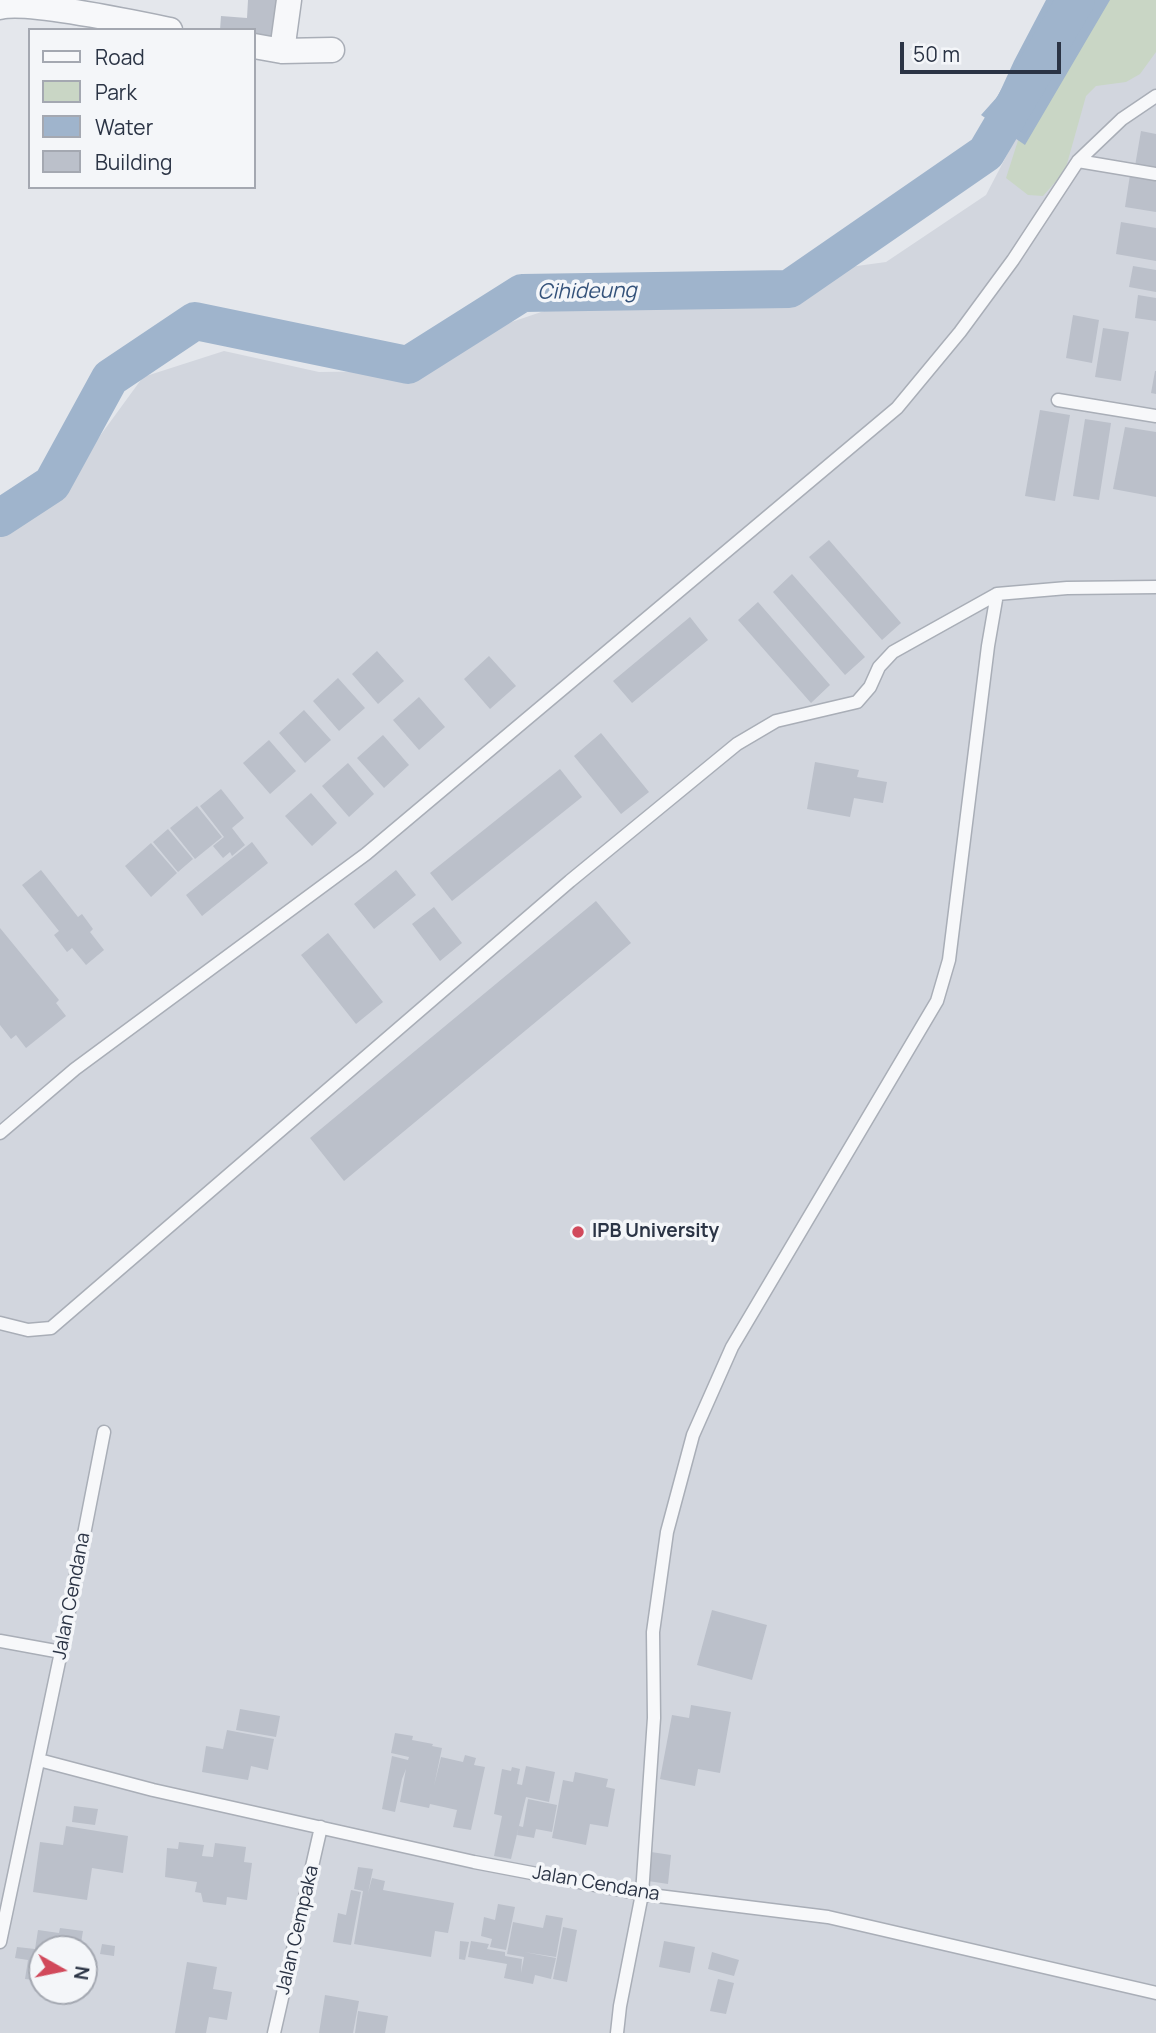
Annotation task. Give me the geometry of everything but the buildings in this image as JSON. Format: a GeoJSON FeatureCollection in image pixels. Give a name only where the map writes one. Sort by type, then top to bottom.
{"type":"FeatureCollection","features":[{"type":"Feature","properties":{"kind":"street"},"geometry":{"type":"LineString","coordinates":[[282,51],[289,0]]}},
{"type":"Feature","properties":{"kind":"street"},"geometry":{"type":"LineString","coordinates":[[0,7],[6,4],[33,4],[159,28]]}},
{"type":"Feature","properties":{"kind":"street"},"geometry":{"type":"LineString","coordinates":[[256,46],[282,51],[332,50]]}},
{"type":"Feature","properties":{"kind":"lane"},"geometry":{"type":"LineString","coordinates":[[0,1133],[75,1069],[366,854],[897,408],[976,311],[1079,161],[1122,119],[1156,96]]}},
{"type":"Feature","properties":{"kind":"lane"},"geometry":{"type":"LineString","coordinates":[[1079,161],[1156,174]]}},
{"type":"Feature","properties":{"kind":"lane"},"geometry":{"type":"LineString","coordinates":[[1058,400],[1156,416]]}},
{"type":"Feature","properties":{"kind":"lane"},"geometry":{"type":"LineString","coordinates":[[0,1322],[28,1331],[51,1328],[570,881],[737,744],[776,721],[857,702],[870,687],[878,667],[893,652],[997,594],[1068,588],[1156,587]]}},
{"type":"Feature","properties":{"kind":"lane"},"geometry":{"type":"LineString","coordinates":[[617,2033],[642,1894],[654,1718],[653,1632],[667,1532],[693,1435],[732,1347],[937,1001],[949,960],[997,594]]}},
{"type":"Feature","properties":{"kind":"lane","name":"Jalan Cendana"},"geometry":{"type":"LineString","coordinates":[[0,1942],[104,1432]]}},
{"type":"Feature","properties":{"kind":"lane"},"geometry":{"type":"LineString","coordinates":[[0,1641],[61,1652]]}},
{"type":"Feature","properties":{"kind":"lane","name":"Jalan Cendana"},"geometry":{"type":"LineString","coordinates":[[39,1759],[153,1790],[474,1862],[642,1894],[828,1917],[1156,1993]]}},
{"type":"Feature","properties":{"kind":"lane","name":"Jalan Cempaka"},"geometry":{"type":"LineString","coordinates":[[274,2033],[321,1827]]}},
{"type":"Feature","properties":{"kind":"shaded area","name":"IPB University"},"geometry":{"type":"Polygon","coordinates":[[[1156,0],[1156,2033],[0,2033],[0,515],[67,481],[143,377],[224,351],[319,372],[400,371],[479,333],[556,307],[886,262],[986,195],[1069,36],[1156,0]]]}},
{"type":"Feature","properties":{"kind":"green space"},"geometry":{"type":"Polygon","coordinates":[[[1109,0],[1156,0],[1156,52],[1140,74],[1126,82],[1096,86],[1086,96],[1065,171],[1043,196],[1028,195],[1006,178],[1022,128],[1109,0]]]}},
{"type":"Feature","properties":{"kind":"water"},"geometry":{"type":"Polygon","coordinates":[[[1046,0],[1110,0],[1025,145],[981,115],[998,96],[1046,0]]]}},
{"type":"Feature","properties":{"kind":"waterway","name":"Cihideung"},"geometry":{"type":"LineString","coordinates":[[0,518],[52,484],[110,378],[195,321],[408,365],[522,293],[789,289],[986,153],[1076,0]]}},
{"type":"Feature","properties":{"kind":"place","name":"IPB University"},"geometry":{"type":"Point","coordinates":[578,1232]}}]}
